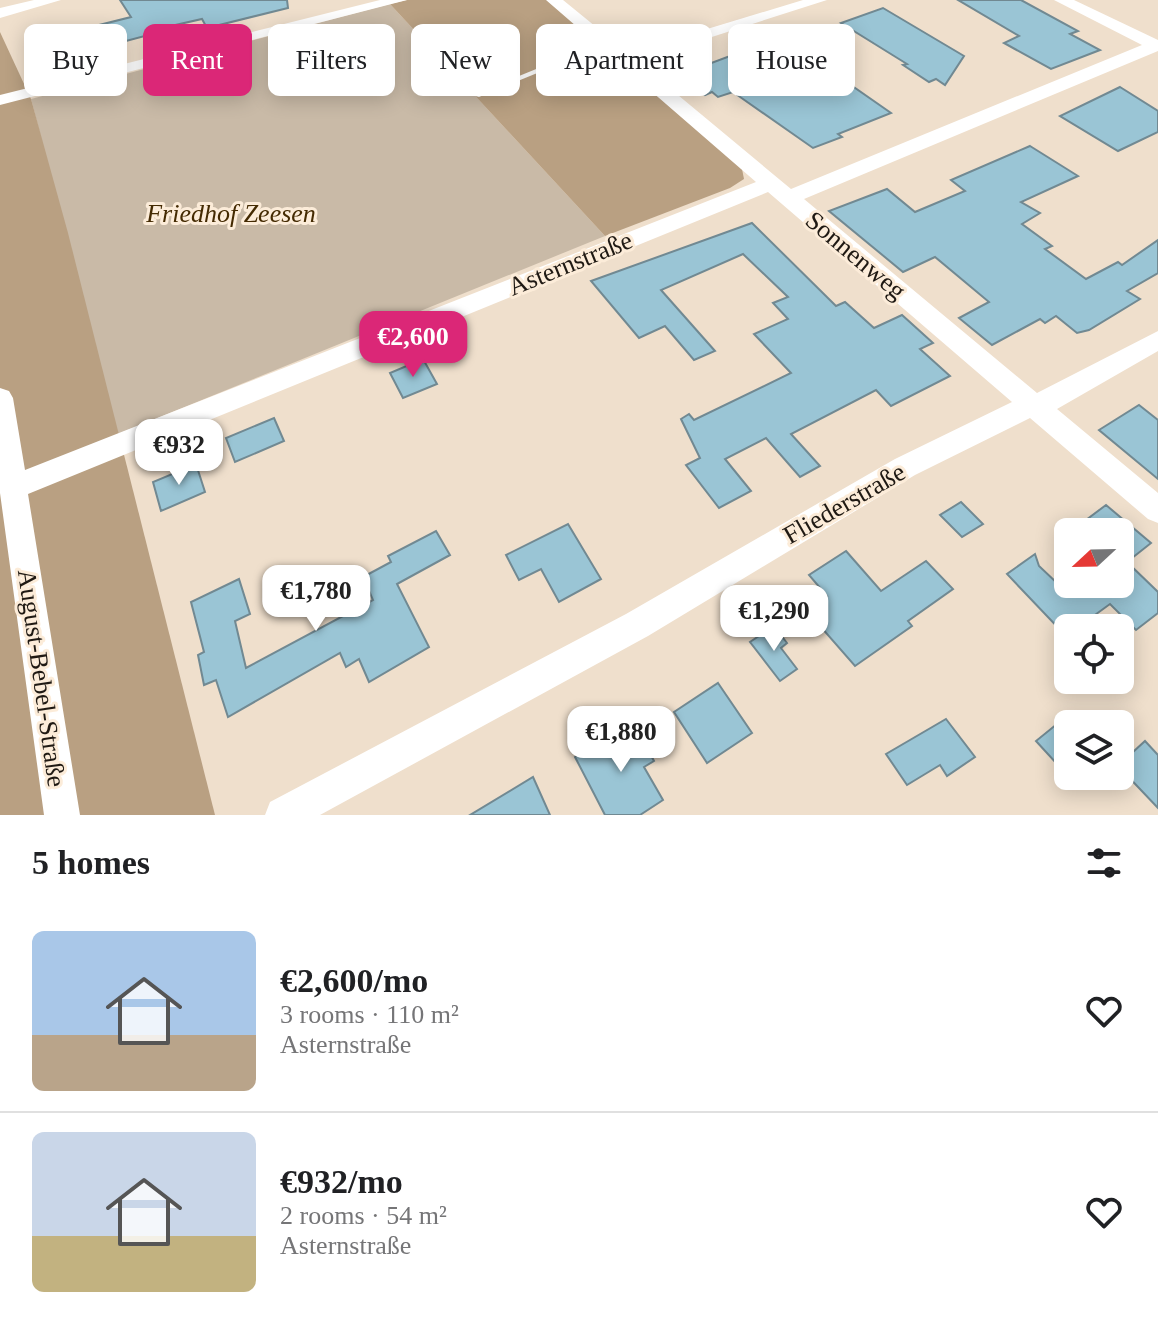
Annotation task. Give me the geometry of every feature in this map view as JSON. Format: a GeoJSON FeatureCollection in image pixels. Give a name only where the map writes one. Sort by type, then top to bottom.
{"type":"FeatureCollection","features":[{"type":"Feature","properties":{"kind":"street"},"geometry":{"type":"LineString","coordinates":[[0,13],[53,0]]}},
{"type":"Feature","properties":{"kind":"street"},"geometry":{"type":"LineString","coordinates":[[0,100],[399,0]]}},
{"type":"Feature","properties":{"kind":"street","name":"Sonnenweg"},"geometry":{"type":"LineString","coordinates":[[554,0],[582,24]]}},
{"type":"Feature","properties":{"kind":"street"},"geometry":{"type":"LineString","coordinates":[[712,33],[819,0]]}},
{"type":"Feature","properties":{"kind":"street"},"geometry":{"type":"LineString","coordinates":[[1062,0],[1157,45]]}},
{"type":"Feature","properties":{"kind":"street","name":"Asternstraße"},"geometry":{"type":"LineString","coordinates":[[14,487],[1157,45]]}},
{"type":"Feature","properties":{"kind":"street","name":"Sonnenweg"},"geometry":{"type":"LineString","coordinates":[[667,96],[1158,510]]}},
{"type":"Feature","properties":{"kind":"street","name":"Fliederstraße"},"geometry":{"type":"LineString","coordinates":[[283,815],[637,625],[905,467],[1033,404],[1051,400],[1158,340]]}},
{"type":"Feature","properties":{"kind":"street","name":"August-Bebel-Straße"},"geometry":{"type":"LineString","coordinates":[[0,398],[62,815]]}},
{"type":"Feature","properties":{"kind":"green space","name":"Friedhof Zeesen"},"geometry":{"type":"Polygon","coordinates":[[[390,4],[411,27],[411,96],[475,96],[605,236],[118,434],[31,99],[42,96],[127,96],[127,74],[143,69],[143,96],[252,96],[252,41],[268,36],[268,96],[395,96],[395,24],[314,24],[390,4]]]}},
{"type":"Feature","properties":{"kind":"shaded area"},"geometry":{"type":"Polygon","coordinates":[[[407,0],[547,0],[575,24],[536,24],[536,96],[661,96],[741,164],[744,179],[730,188],[605,236],[475,96],[520,96],[520,24],[411,24],[411,27],[390,4],[407,0]]]}},
{"type":"Feature","properties":{"kind":"shaded area"},"geometry":{"type":"Polygon","coordinates":[[[0,32],[24,84],[24,96],[31,99],[68,233],[215,815],[0,815],[0,32]]]}},
{"type":"Feature","properties":{"kind":"building"},"geometry":{"type":"Polygon","coordinates":[[[120,0],[287,0],[288,8],[223,24],[205,24],[202,19],[180,24],[143,24],[143,37],[127,41],[127,24],[103,24],[131,17],[120,0]]]}},
{"type":"Feature","properties":{"kind":"building"},"geometry":{"type":"Polygon","coordinates":[[[958,0],[1021,0],[1078,31],[1070,34],[1100,50],[1051,69],[1004,43],[1019,36],[958,0]]]}},
{"type":"Feature","properties":{"kind":"building"},"geometry":{"type":"Polygon","coordinates":[[[883,8],[964,56],[945,85],[936,79],[929,82],[903,65],[907,64],[855,32],[855,24],[841,23],[883,8]]]}},
{"type":"Feature","properties":{"kind":"building"},"geometry":{"type":"Polygon","coordinates":[[[728,57],[728,94],[718,97],[712,92],[712,63],[728,57]]]}},
{"type":"Feature","properties":{"kind":"building"},"geometry":{"type":"Polygon","coordinates":[[[1120,87],[1158,111],[1158,132],[1118,151],[1060,116],[1120,87]]]}},
{"type":"Feature","properties":{"kind":"building"},"geometry":{"type":"Polygon","coordinates":[[[855,88],[891,113],[838,134],[842,137],[813,148],[739,96],[855,96],[855,88]]]}},
{"type":"Feature","properties":{"kind":"building"},"geometry":{"type":"Polygon","coordinates":[[[1030,146],[1078,176],[1021,202],[1040,213],[1022,224],[1052,246],[1045,249],[1086,279],[1118,262],[1122,265],[1158,240],[1158,273],[1127,291],[1140,299],[1089,330],[1077,333],[1056,316],[1045,323],[1040,319],[992,345],[959,318],[989,302],[935,257],[903,272],[829,211],[887,189],[915,212],[965,191],[951,180],[1030,146]]]}},
{"type":"Feature","properties":{"kind":"building"},"geometry":{"type":"Polygon","coordinates":[[[752,223],[836,306],[845,302],[874,328],[902,315],[933,343],[920,349],[950,376],[891,406],[876,390],[791,434],[820,466],[800,477],[766,438],[725,459],[751,491],[719,508],[686,465],[700,458],[681,419],[689,414],[694,420],[791,373],[754,334],[788,319],[773,303],[788,297],[743,254],[661,290],[715,351],[694,360],[665,326],[639,338],[591,281],[752,223]]]}},
{"type":"Feature","properties":{"kind":"building"},"geometry":{"type":"Polygon","coordinates":[[[423,359],[437,384],[403,398],[390,373],[423,359]]]}},
{"type":"Feature","properties":{"kind":"building"},"geometry":{"type":"Polygon","coordinates":[[[1139,405],[1158,420],[1158,479],[1099,430],[1139,405]]]}},
{"type":"Feature","properties":{"kind":"building"},"geometry":{"type":"Polygon","coordinates":[[[274,418],[284,441],[235,462],[226,438],[274,418]]]}},
{"type":"Feature","properties":{"kind":"building"},"geometry":{"type":"Polygon","coordinates":[[[196,464],[205,492],[161,511],[153,482],[196,464]]]}},
{"type":"Feature","properties":{"kind":"building"},"geometry":{"type":"Polygon","coordinates":[[[961,502],[983,524],[962,537],[940,515],[961,502]]]}},
{"type":"Feature","properties":{"kind":"building"},"geometry":{"type":"Polygon","coordinates":[[[1106,505],[1121,518],[1089,518],[1106,505]]]}},
{"type":"Feature","properties":{"kind":"building"},"geometry":{"type":"Polygon","coordinates":[[[568,524],[601,579],[559,602],[541,569],[519,580],[506,555],[568,524]]]}},
{"type":"Feature","properties":{"kind":"building"},"geometry":{"type":"Polygon","coordinates":[[[1134,529],[1151,543],[1134,556],[1134,529]]]}},
{"type":"Feature","properties":{"kind":"building"},"geometry":{"type":"Polygon","coordinates":[[[436,531],[450,555],[397,584],[429,647],[369,682],[359,659],[346,667],[340,653],[228,717],[216,680],[204,685],[198,655],[204,652],[191,602],[239,579],[250,614],[235,621],[246,668],[373,600],[363,577],[391,562],[388,556],[436,531]]]}},
{"type":"Feature","properties":{"kind":"building"},"geometry":{"type":"Polygon","coordinates":[[[846,551],[881,591],[926,561],[953,589],[908,621],[912,626],[855,666],[806,610],[827,596],[809,575],[846,551]]]}},
{"type":"Feature","properties":{"kind":"building"},"geometry":{"type":"Polygon","coordinates":[[[1035,554],[1039,566],[1054,580],[1054,598],[1134,598],[1134,569],[1158,592],[1158,613],[1136,630],[1134,614],[1120,614],[1110,604],[1096,614],[1054,614],[1054,623],[1007,574],[1035,554]]]}},
{"type":"Feature","properties":{"kind":"building"},"geometry":{"type":"Polygon","coordinates":[[[774,626],[787,643],[781,648],[797,669],[780,681],[750,642],[774,626]]]}},
{"type":"Feature","properties":{"kind":"building"},"geometry":{"type":"Polygon","coordinates":[[[718,683],[752,733],[707,763],[674,712],[718,683]]]}},
{"type":"Feature","properties":{"kind":"building"},"geometry":{"type":"Polygon","coordinates":[[[946,719],[975,757],[947,776],[940,765],[907,785],[886,754],[946,719]]]}},
{"type":"Feature","properties":{"kind":"building"},"geometry":{"type":"Polygon","coordinates":[[[633,722],[654,761],[644,767],[663,800],[640,815],[605,815],[575,757],[633,722]]]}},
{"type":"Feature","properties":{"kind":"building"},"geometry":{"type":"Polygon","coordinates":[[[1054,726],[1054,761],[1036,741],[1054,726]]]}},
{"type":"Feature","properties":{"kind":"building"},"geometry":{"type":"Polygon","coordinates":[[[1145,741],[1158,755],[1158,808],[1134,783],[1134,751],[1145,741]]]}},
{"type":"Feature","properties":{"kind":"building"},"geometry":{"type":"Polygon","coordinates":[[[533,777],[550,815],[470,815],[533,777]]]}}]}
